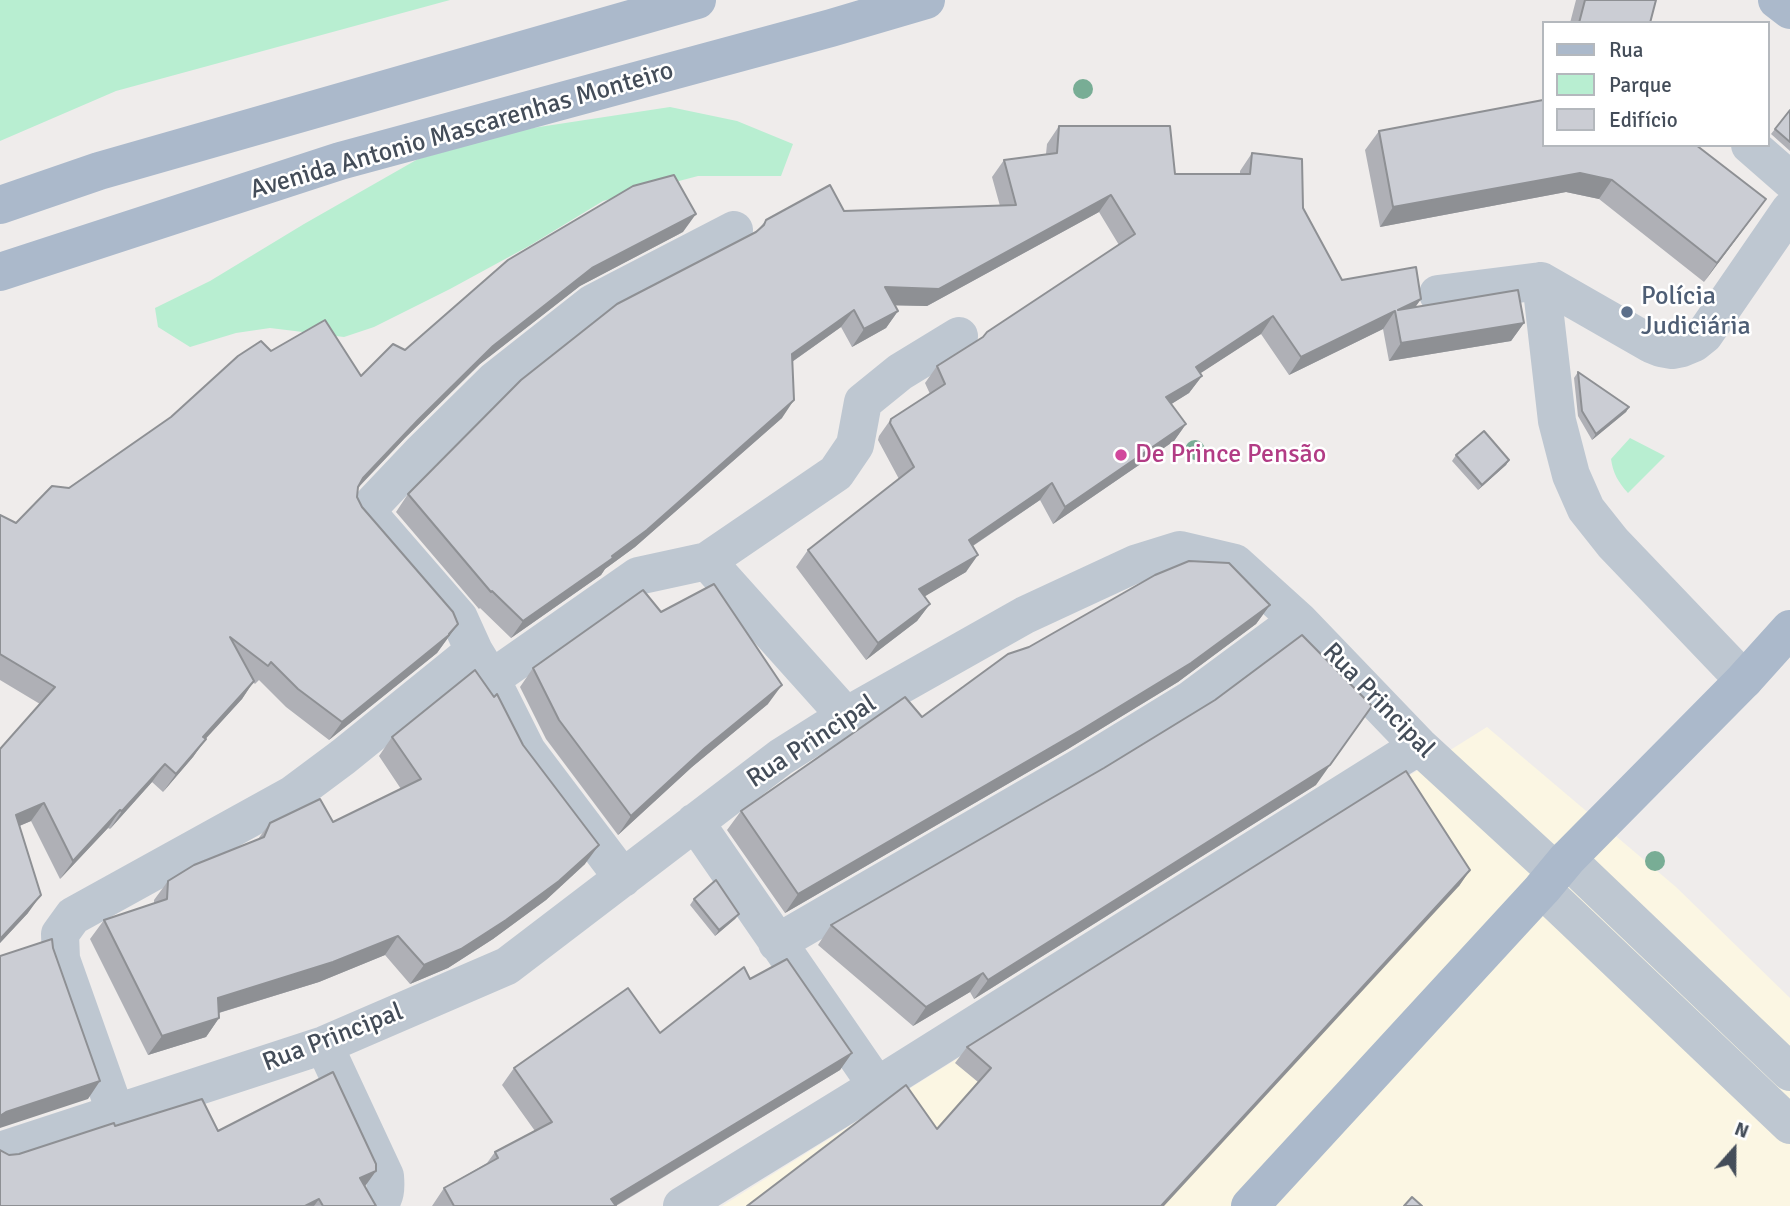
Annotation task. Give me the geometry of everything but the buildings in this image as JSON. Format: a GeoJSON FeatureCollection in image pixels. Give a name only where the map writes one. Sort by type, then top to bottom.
{"type":"FeatureCollection","features":[{"type":"Feature","properties":{"kind":"main road"},"geometry":{"type":"LineString","coordinates":[[0,205],[99,170],[697,0]]}},
{"type":"Feature","properties":{"kind":"main road","name":"Avenida Antonio Mascarenhas Monteiro"},"geometry":{"type":"LineString","coordinates":[[0,272],[340,161],[926,0]]}},
{"type":"Feature","properties":{"kind":"main road"},"geometry":{"type":"LineString","coordinates":[[1777,0],[1790,10]]}},
{"type":"Feature","properties":{"kind":"main road"},"geometry":{"type":"LineString","coordinates":[[1250,1206],[1555,873],[1744,680],[1790,629]]}},
{"type":"Feature","properties":{"kind":"street"},"geometry":{"type":"LineString","coordinates":[[1752,147],[1790,180]]}},
{"type":"Feature","properties":{"kind":"street"},"geometry":{"type":"LineString","coordinates":[[1438,294],[1541,281],[1651,344],[1672,350],[1682,348],[1704,335],[1790,210]]}},
{"type":"Feature","properties":{"kind":"street"},"geometry":{"type":"LineString","coordinates":[[622,878],[527,751],[459,618],[366,511],[494,381],[593,303],[733,230]]}},
{"type":"Feature","properties":{"kind":"street"},"geometry":{"type":"LineString","coordinates":[[1541,281],[1557,421],[1571,475],[1586,509],[1613,543],[1744,680]]}},
{"type":"Feature","properties":{"kind":"street"},"geometry":{"type":"LineString","coordinates":[[116,1114],[61,959],[60,934],[72,916],[292,795],[482,665],[638,576],[707,561],[836,473],[855,445],[863,402],[900,372],[959,336]]}},
{"type":"Feature","properties":{"kind":"street","name":"Rua Principal"},"geometry":{"type":"LineString","coordinates":[[0,1151],[324,1045],[508,966],[781,757],[845,716],[1025,615],[1135,564],[1180,550],[1235,563],[1298,620],[1419,746],[1555,873]]}},
{"type":"Feature","properties":{"kind":"street"},"geometry":{"type":"LineString","coordinates":[[707,561],[845,716]]}},
{"type":"Feature","properties":{"kind":"street"},"geometry":{"type":"LineString","coordinates":[[777,943],[1190,701],[1298,620]]}},
{"type":"Feature","properties":{"kind":"street"},"geometry":{"type":"LineString","coordinates":[[682,1206],[1419,746]]}},
{"type":"Feature","properties":{"kind":"street"},"geometry":{"type":"LineString","coordinates":[[695,821],[877,1086]]}},
{"type":"Feature","properties":{"kind":"street"},"geometry":{"type":"LineString","coordinates":[[1555,873],[1790,1072]]}},
{"type":"Feature","properties":{"kind":"street"},"geometry":{"type":"LineString","coordinates":[[1555,873],[1790,1125]]}},
{"type":"Feature","properties":{"kind":"street"},"geometry":{"type":"LineString","coordinates":[[324,1045],[386,1176],[386,1191],[377,1206]]}},
{"type":"Feature","properties":{"kind":"shaded area"},"geometry":{"type":"Polygon","coordinates":[[[1487,727],[1676,887],[1790,998],[1790,1206],[722,1206],[1487,727]]]}},
{"type":"Feature","properties":{"kind":"green space"},"geometry":{"type":"Polygon","coordinates":[[[0,0],[450,0],[116,91],[0,141],[0,0]]]}},
{"type":"Feature","properties":{"kind":"green space"},"geometry":{"type":"Polygon","coordinates":[[[670,107],[737,121],[793,144],[781,176],[698,176],[603,201],[529,246],[450,289],[374,327],[344,337],[270,328],[236,333],[190,347],[158,327],[155,308],[210,281],[418,159],[526,129],[670,107]]]}},
{"type":"Feature","properties":{"kind":"green space"},"geometry":{"type":"Polygon","coordinates":[[[1630,438],[1665,456],[1628,493],[1616,477],[1611,459],[1630,438]]]}},
{"type":"Feature","properties":{"kind":"place","name":"Polícia Judiciária"},"geometry":{"type":"Point","coordinates":[1627,312]}},
{"type":"Feature","properties":{"kind":"place","name":"De Prince Pensão"},"geometry":{"type":"Point","coordinates":[1121,455]}}]}
